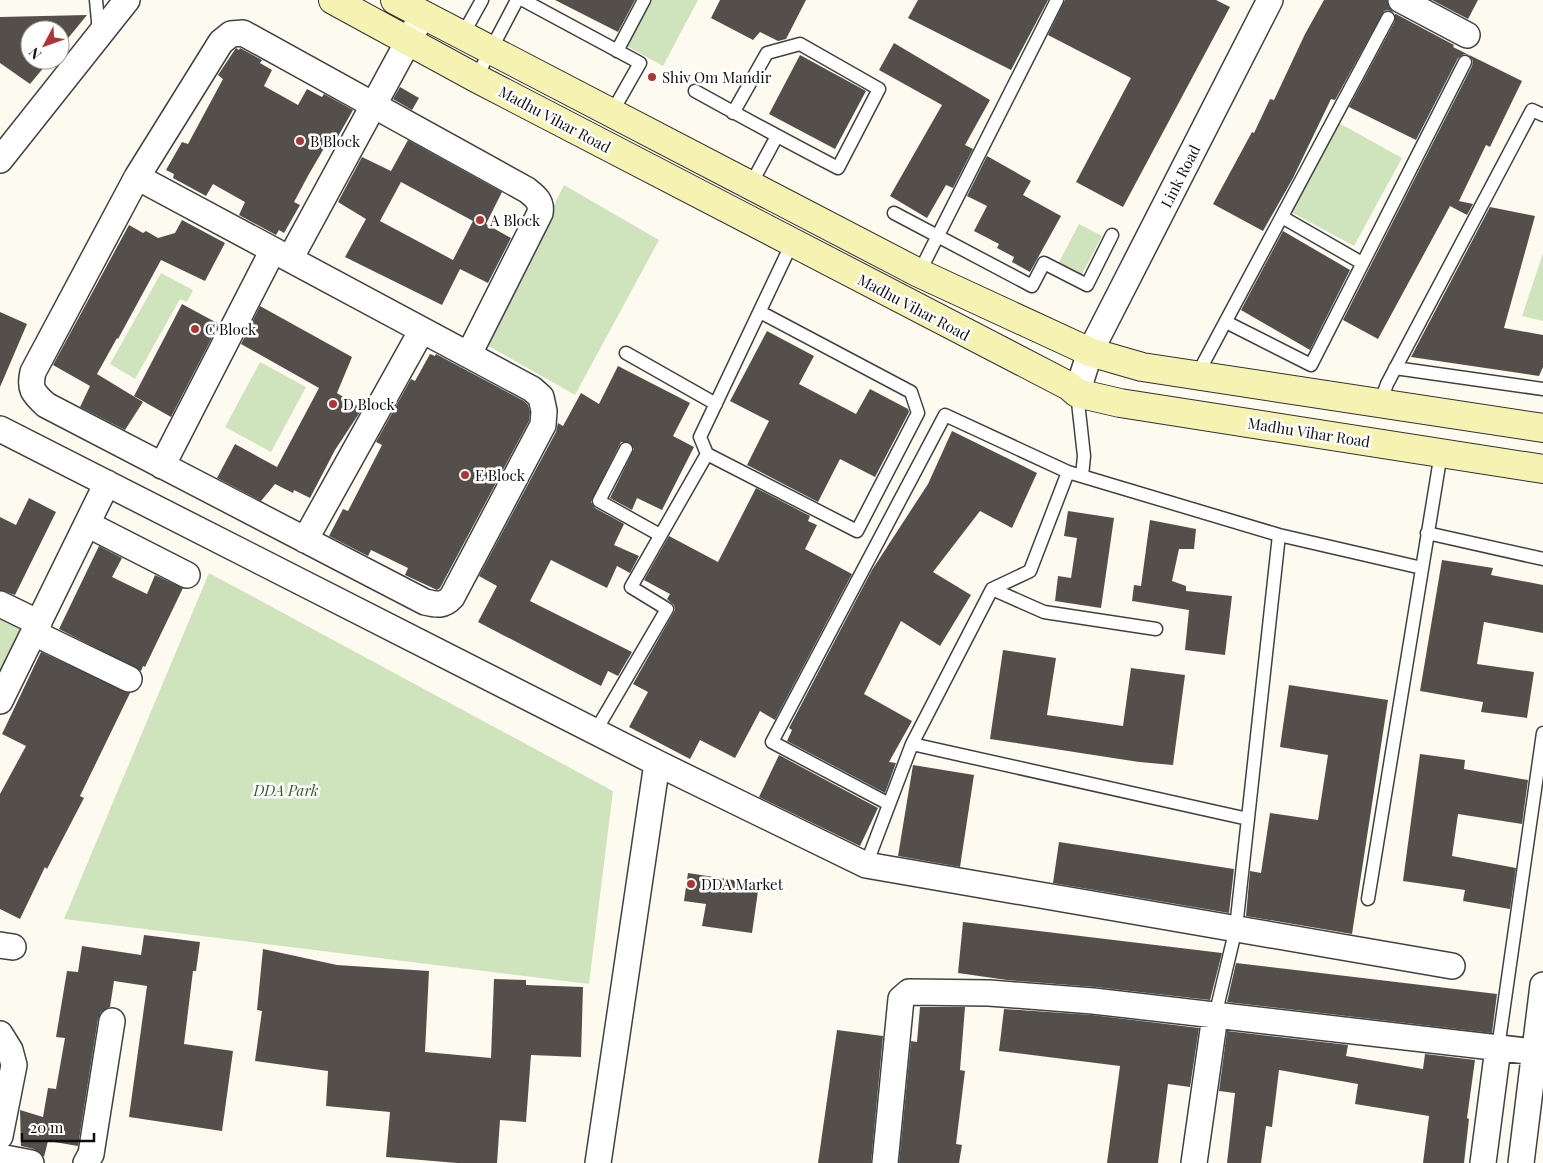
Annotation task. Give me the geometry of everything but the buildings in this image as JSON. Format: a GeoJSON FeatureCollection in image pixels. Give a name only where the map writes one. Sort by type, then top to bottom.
{"type":"FeatureCollection","features":[{"type":"Feature","properties":{"kind":"street"},"geometry":{"type":"LineString","coordinates":[[0,160],[127,0]]}},
{"type":"Feature","properties":{"kind":"street","name":"Madhu Vihar Road"},"geometry":{"type":"LineString","coordinates":[[333,0],[476,78],[1069,386],[1077,393],[1120,403],[1543,469]]}},
{"type":"Feature","properties":{"kind":"street","name":"Madhu Vihar Road"},"geometry":{"type":"LineString","coordinates":[[395,0],[919,273],[1090,352],[1142,367],[1543,428]]}},
{"type":"Feature","properties":{"kind":"street","name":"Link Road"},"geometry":{"type":"LineString","coordinates":[[1077,393],[1090,352],[1270,0]]}},
{"type":"Feature","properties":{"kind":"street"},"geometry":{"type":"LineString","coordinates":[[1394,9],[1467,34]]}},
{"type":"Feature","properties":{"kind":"street"},"geometry":{"type":"LineString","coordinates":[[162,466],[227,343],[374,105],[423,14]]}},
{"type":"Feature","properties":{"kind":"street"},"geometry":{"type":"LineString","coordinates":[[137,177],[469,354],[532,389],[541,397],[544,411],[543,425],[452,597],[447,603],[436,605],[425,602],[304,540],[46,405],[36,396],[30,384],[33,372],[137,177],[221,42],[231,34],[243,33],[528,190],[537,198],[541,206],[540,213],[469,354]]}},
{"type":"Feature","properties":{"kind":"street"},"geometry":{"type":"LineString","coordinates":[[792,243],[802,213]]}},
{"type":"Feature","properties":{"kind":"street"},"geometry":{"type":"LineString","coordinates":[[304,540],[422,330]]}},
{"type":"Feature","properties":{"kind":"street"},"geometry":{"type":"LineString","coordinates":[[0,429],[657,764],[866,866],[1452,966]]}},
{"type":"Feature","properties":{"kind":"street"},"geometry":{"type":"LineString","coordinates":[[0,701],[106,483]]}},
{"type":"Feature","properties":{"kind":"street"},"geometry":{"type":"LineString","coordinates":[[87,524],[187,575]]}},
{"type":"Feature","properties":{"kind":"street"},"geometry":{"type":"LineString","coordinates":[[0,604],[36,628],[129,679]]}},
{"type":"Feature","properties":{"kind":"street"},"geometry":{"type":"LineString","coordinates":[[598,1163],[657,764]]}},
{"type":"Feature","properties":{"kind":"street"},"geometry":{"type":"LineString","coordinates":[[1521,1163],[1536,1096],[1535,1052],[1543,985]]}},
{"type":"Feature","properties":{"kind":"street"},"geometry":{"type":"LineString","coordinates":[[885,1163],[900,999],[909,992],[1008,994],[1093,1001],[1535,1052]]}},
{"type":"Feature","properties":{"kind":"street"},"geometry":{"type":"LineString","coordinates":[[1194,1163],[1215,1016]]}},
{"type":"Feature","properties":{"kind":"street"},"geometry":{"type":"LineString","coordinates":[[86,1163],[92,1154],[112,1021]]}},
{"type":"Feature","properties":{"kind":"street"},"geometry":{"type":"LineString","coordinates":[[0,1034],[10,1050],[14,1064],[0,1136]]}},
{"type":"Feature","properties":{"kind":"street"},"geometry":{"type":"LineString","coordinates":[[1482,1163],[1498,1048]]}},
{"type":"Feature","properties":{"kind":"street"},"geometry":{"type":"LineString","coordinates":[[0,1157],[31,1163]]}},
{"type":"Feature","properties":{"kind":"lane"},"geometry":{"type":"LineString","coordinates":[[96,0],[99,36]]}},
{"type":"Feature","properties":{"kind":"lane"},"geometry":{"type":"LineString","coordinates":[[462,36],[482,0]]}},
{"type":"Feature","properties":{"kind":"lane"},"geometry":{"type":"LineString","coordinates":[[476,78],[517,0]]}},
{"type":"Feature","properties":{"kind":"lane"},"geometry":{"type":"LineString","coordinates":[[523,0],[640,63],[611,114]]}},
{"type":"Feature","properties":{"kind":"lane"},"geometry":{"type":"LineString","coordinates":[[617,51],[644,0]]}},
{"type":"Feature","properties":{"kind":"lane"},"geometry":{"type":"LineString","coordinates":[[919,273],[1057,0]]}},
{"type":"Feature","properties":{"kind":"lane"},"geometry":{"type":"LineString","coordinates":[[1197,375],[1394,9]]}},
{"type":"Feature","properties":{"kind":"lane"},"geometry":{"type":"LineString","coordinates":[[695,91],[734,113],[838,168],[879,89],[800,44],[767,54],[734,113]]}},
{"type":"Feature","properties":{"kind":"lane"},"geometry":{"type":"LineString","coordinates":[[1226,322],[1311,365],[1464,62]]}},
{"type":"Feature","properties":{"kind":"lane"},"geometry":{"type":"LineString","coordinates":[[1380,403],[1395,368],[1532,110],[1543,115]]}},
{"type":"Feature","properties":{"kind":"lane"},"geometry":{"type":"LineString","coordinates":[[750,186],[777,136]]}},
{"type":"Feature","properties":{"kind":"lane"},"geometry":{"type":"LineString","coordinates":[[894,213],[939,235],[1032,286],[1044,263],[1087,285],[1112,235]]}},
{"type":"Feature","properties":{"kind":"lane"},"geometry":{"type":"LineString","coordinates":[[1282,217],[1362,263]]}},
{"type":"Feature","properties":{"kind":"lane"},"geometry":{"type":"LineString","coordinates":[[760,312],[912,392],[918,412],[857,531],[708,454],[700,437],[792,243]]}},
{"type":"Feature","properties":{"kind":"lane"},"geometry":{"type":"LineString","coordinates":[[626,353],[716,404]]}},
{"type":"Feature","properties":{"kind":"lane"},"geometry":{"type":"LineString","coordinates":[[1395,368],[1543,389]]}},
{"type":"Feature","properties":{"kind":"lane"},"geometry":{"type":"LineString","coordinates":[[1077,393],[1084,456],[1082,476]]}},
{"type":"Feature","properties":{"kind":"lane"},"geometry":{"type":"LineString","coordinates":[[889,804],[772,742],[945,415],[1068,472],[1280,535],[1422,568]]}},
{"type":"Feature","properties":{"kind":"lane"},"geometry":{"type":"LineString","coordinates":[[626,449],[599,501],[660,535]]}},
{"type":"Feature","properties":{"kind":"lane"},"geometry":{"type":"LineString","coordinates":[[1368,899],[1441,453]]}},
{"type":"Feature","properties":{"kind":"lane"},"geometry":{"type":"LineString","coordinates":[[596,732],[668,609],[631,587],[708,454]]}},
{"type":"Feature","properties":{"kind":"lane"},"geometry":{"type":"LineString","coordinates":[[866,866],[912,744],[992,589],[1030,570],[1068,472]]}},
{"type":"Feature","properties":{"kind":"lane"},"geometry":{"type":"LineString","coordinates":[[1427,532],[1543,559]]}},
{"type":"Feature","properties":{"kind":"lane"},"geometry":{"type":"LineString","coordinates":[[1215,1016],[1236,928],[1280,535]]}},
{"type":"Feature","properties":{"kind":"lane"},"geometry":{"type":"LineString","coordinates":[[992,589],[1044,612],[1156,629]]}},
{"type":"Feature","properties":{"kind":"lane"},"geometry":{"type":"LineString","coordinates":[[1498,1048],[1543,733]]}},
{"type":"Feature","properties":{"kind":"lane"},"geometry":{"type":"LineString","coordinates":[[912,744],[1248,819]]}},
{"type":"Feature","properties":{"kind":"green space"},"geometry":{"type":"Polygon","coordinates":[[[646,0],[698,0],[663,66],[623,44],[646,0]]]}},
{"type":"Feature","properties":{"kind":"green space"},"geometry":{"type":"Polygon","coordinates":[[[1339,123],[1402,158],[1354,246],[1291,212],[1339,123]]]}},
{"type":"Feature","properties":{"kind":"green space"},"geometry":{"type":"Polygon","coordinates":[[[564,185],[659,240],[575,395],[485,344],[564,185]]]}},
{"type":"Feature","properties":{"kind":"green space"},"geometry":{"type":"Polygon","coordinates":[[[1079,224],[1102,236],[1080,278],[1057,266],[1079,224]]]}},
{"type":"Feature","properties":{"kind":"green space"},"geometry":{"type":"Polygon","coordinates":[[[1543,253],[1543,321],[1522,316],[1543,253]]]}},
{"type":"Feature","properties":{"kind":"green space"},"geometry":{"type":"Polygon","coordinates":[[[161,273],[193,290],[187,302],[180,299],[135,379],[110,364],[161,273]]]}},
{"type":"Feature","properties":{"kind":"green space"},"geometry":{"type":"Polygon","coordinates":[[[260,362],[306,387],[271,452],[225,427],[260,362]]]}},
{"type":"Feature","properties":{"kind":"green space","name":"DDA Park"},"geometry":{"type":"Polygon","coordinates":[[[209,573],[613,791],[589,984],[64,919],[209,573]]]}},
{"type":"Feature","properties":{"kind":"green space"},"geometry":{"type":"Polygon","coordinates":[[[0,619],[23,631],[0,675],[0,619]]]}},
{"type":"Feature","properties":{"kind":"place","name":"Shiv Om Mandir"},"geometry":{"type":"Point","coordinates":[652,77]}},
{"type":"Feature","properties":{"kind":"place","name":"B Block"},"geometry":{"type":"Point","coordinates":[300,141]}},
{"type":"Feature","properties":{"kind":"place","name":"A Block"},"geometry":{"type":"Point","coordinates":[480,220]}},
{"type":"Feature","properties":{"kind":"place","name":"C Block"},"geometry":{"type":"Point","coordinates":[195,329]}},
{"type":"Feature","properties":{"kind":"place","name":"D Block"},"geometry":{"type":"Point","coordinates":[333,404]}},
{"type":"Feature","properties":{"kind":"place","name":"E Block"},"geometry":{"type":"Point","coordinates":[465,475]}},
{"type":"Feature","properties":{"kind":"place","name":"DDA Market"},"geometry":{"type":"Point","coordinates":[691,884]}}]}
